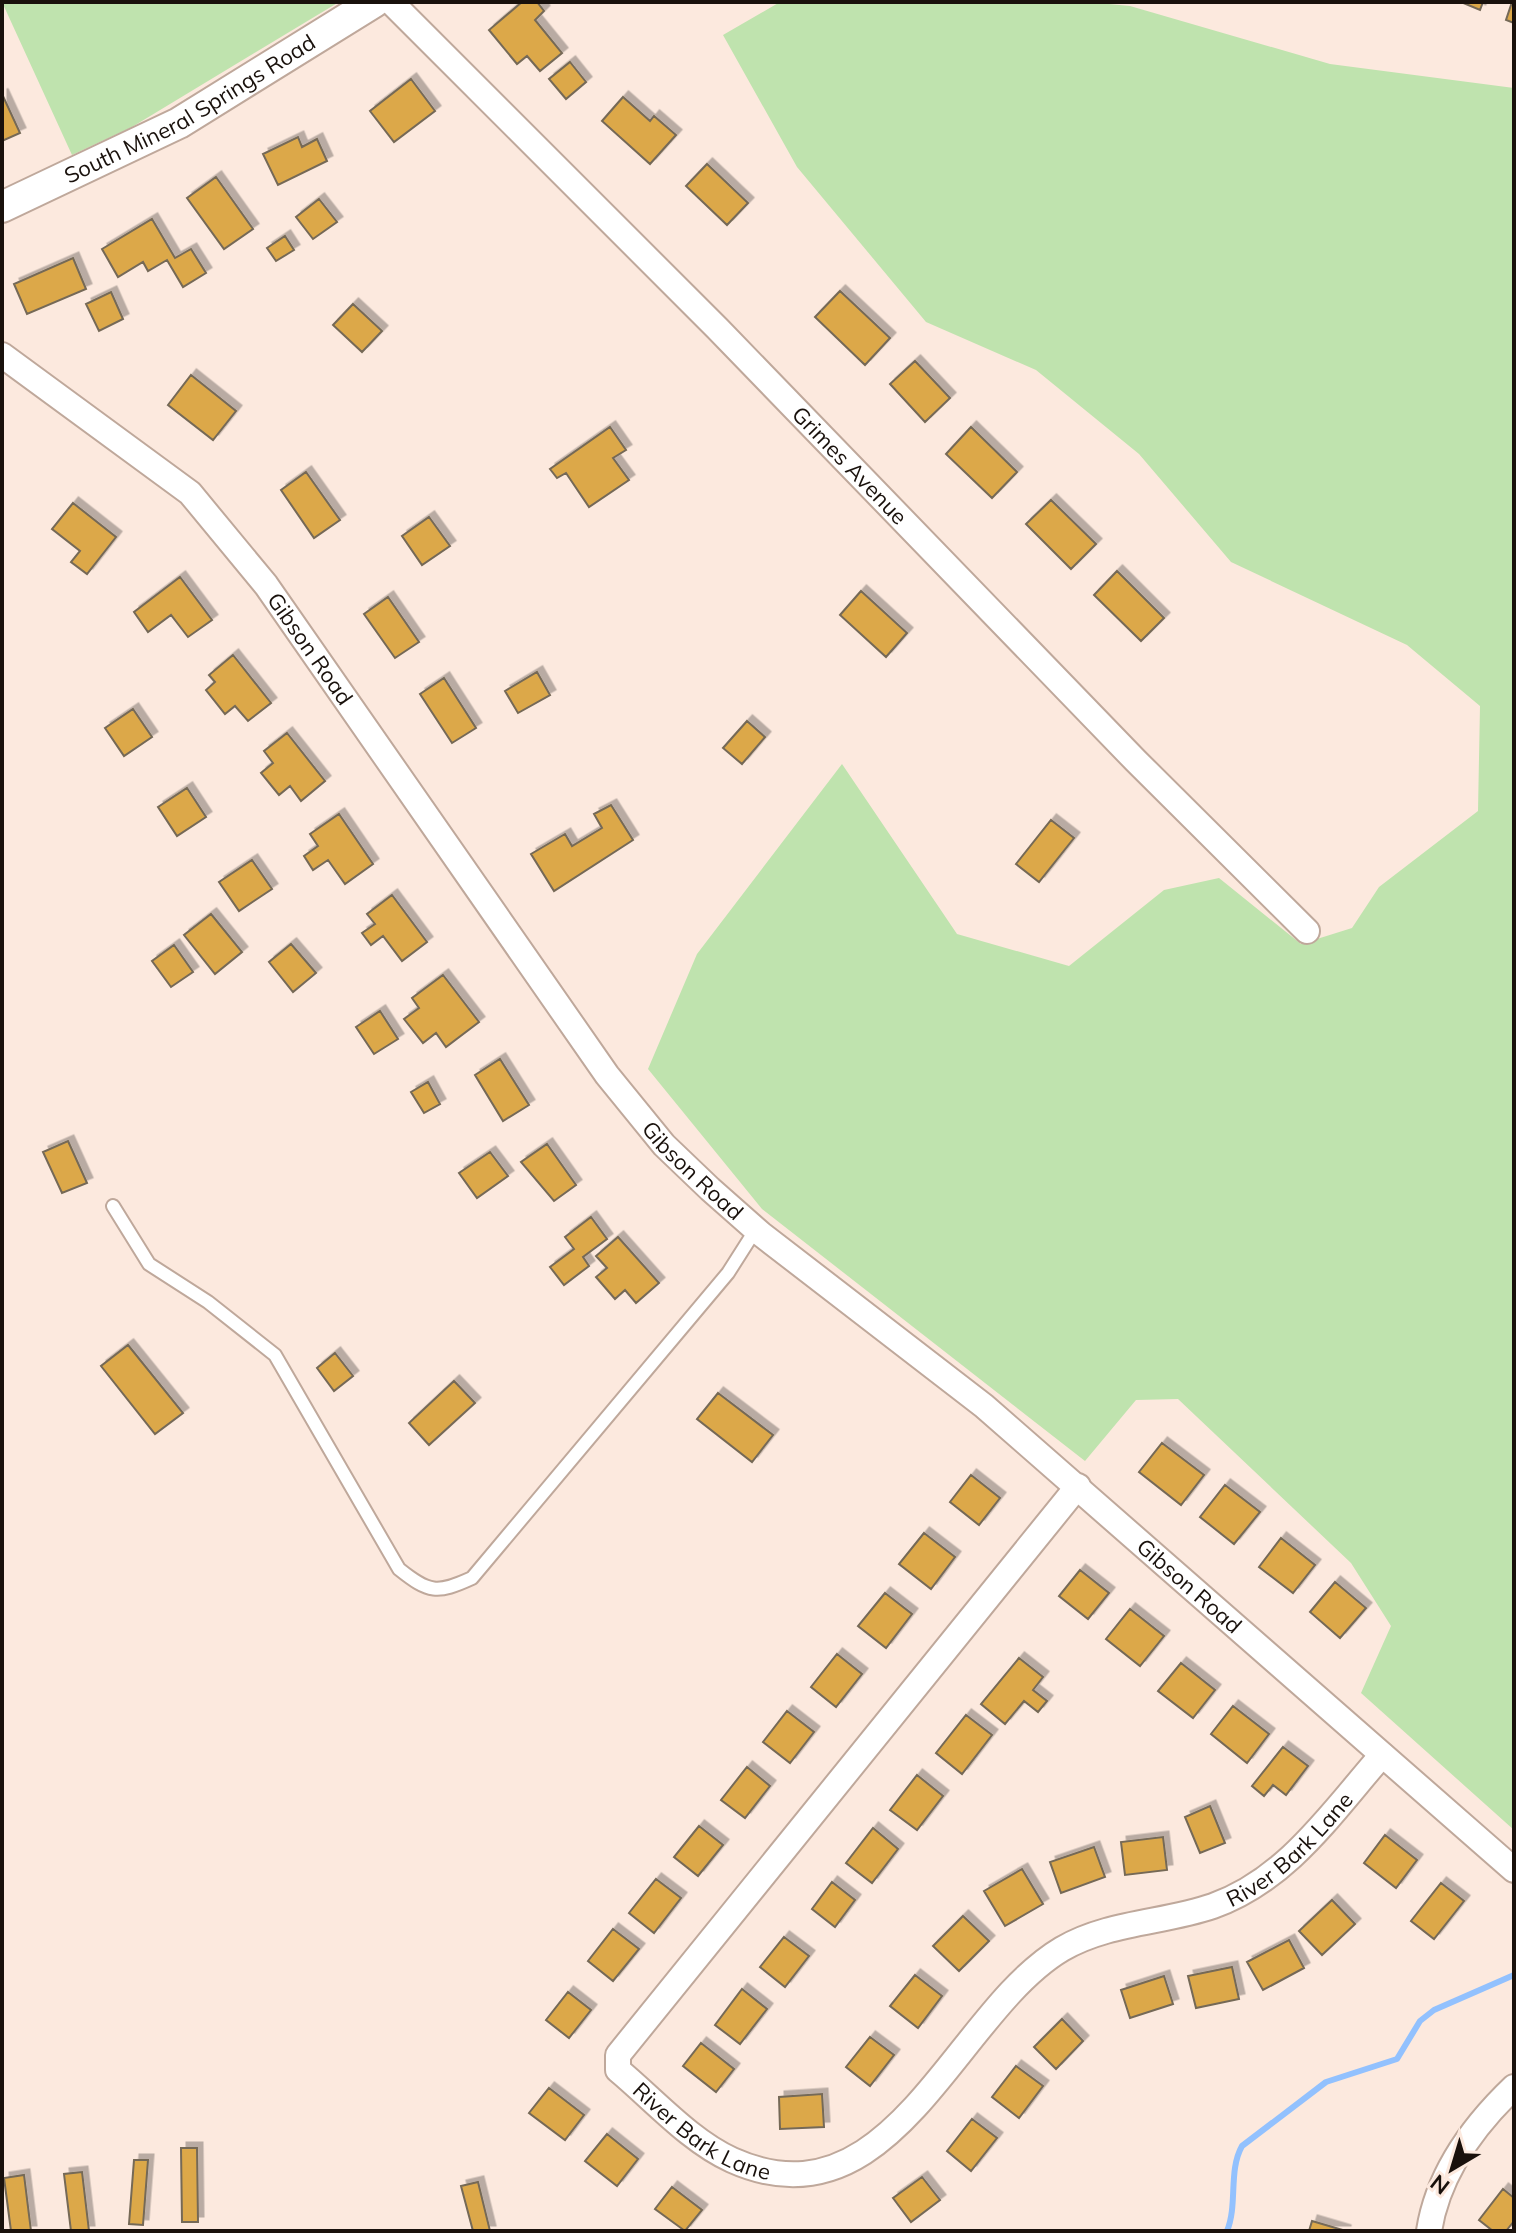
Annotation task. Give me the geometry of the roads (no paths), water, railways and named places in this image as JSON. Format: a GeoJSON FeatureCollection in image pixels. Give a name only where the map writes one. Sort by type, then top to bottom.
{"type":"FeatureCollection","features":[{"type":"Feature","properties":{"kind":"street","name":"South Mineral Springs Road"},"geometry":{"type":"LineString","coordinates":[[2,207],[179,123],[374,2]]}},
{"type":"Feature","properties":{"kind":"street","name":"Grimes Avenue"},"geometry":{"type":"LineString","coordinates":[[391,2],[728,340],[1136,761],[1307,931]]}},
{"type":"Feature","properties":{"kind":"street","name":"Gibson Road"},"geometry":{"type":"LineString","coordinates":[[2,355],[161,470],[216,520],[266,585],[607,1075],[664,1145],[756,1229],[984,1406],[1078,1486],[1514,1870]]}},
{"type":"Feature","properties":{"kind":"street","name":"River Bark Lane"},"geometry":{"type":"LineString","coordinates":[[1078,1486],[618,2055],[618,2070],[709,2147],[732,2160],[784,2173],[810,2172],[854,2159],[897,2128],[1012,1989],[1037,1966],[1065,1947],[1096,1934],[1210,1907],[1266,1880],[1291,1859],[1382,1755]]}},
{"type":"Feature","properties":{"kind":"street"},"geometry":{"type":"LineString","coordinates":[[1429,2231],[1439,2192],[1455,2157],[1474,2129],[1514,2087]]}},
{"type":"Feature","properties":{"kind":"lane"},"geometry":{"type":"LineString","coordinates":[[113,1206],[149,1264],[208,1302],[275,1355],[399,1569],[423,1588],[446,1590],[472,1578],[728,1273],[756,1229]]}},
{"type":"Feature","properties":{"kind":"waterway"},"geometry":{"type":"LineString","coordinates":[[1227,2231],[1235,2166],[1242,2146],[1326,2082],[1397,2059],[1420,2021],[1434,2010],[1514,1975]]}}]}
